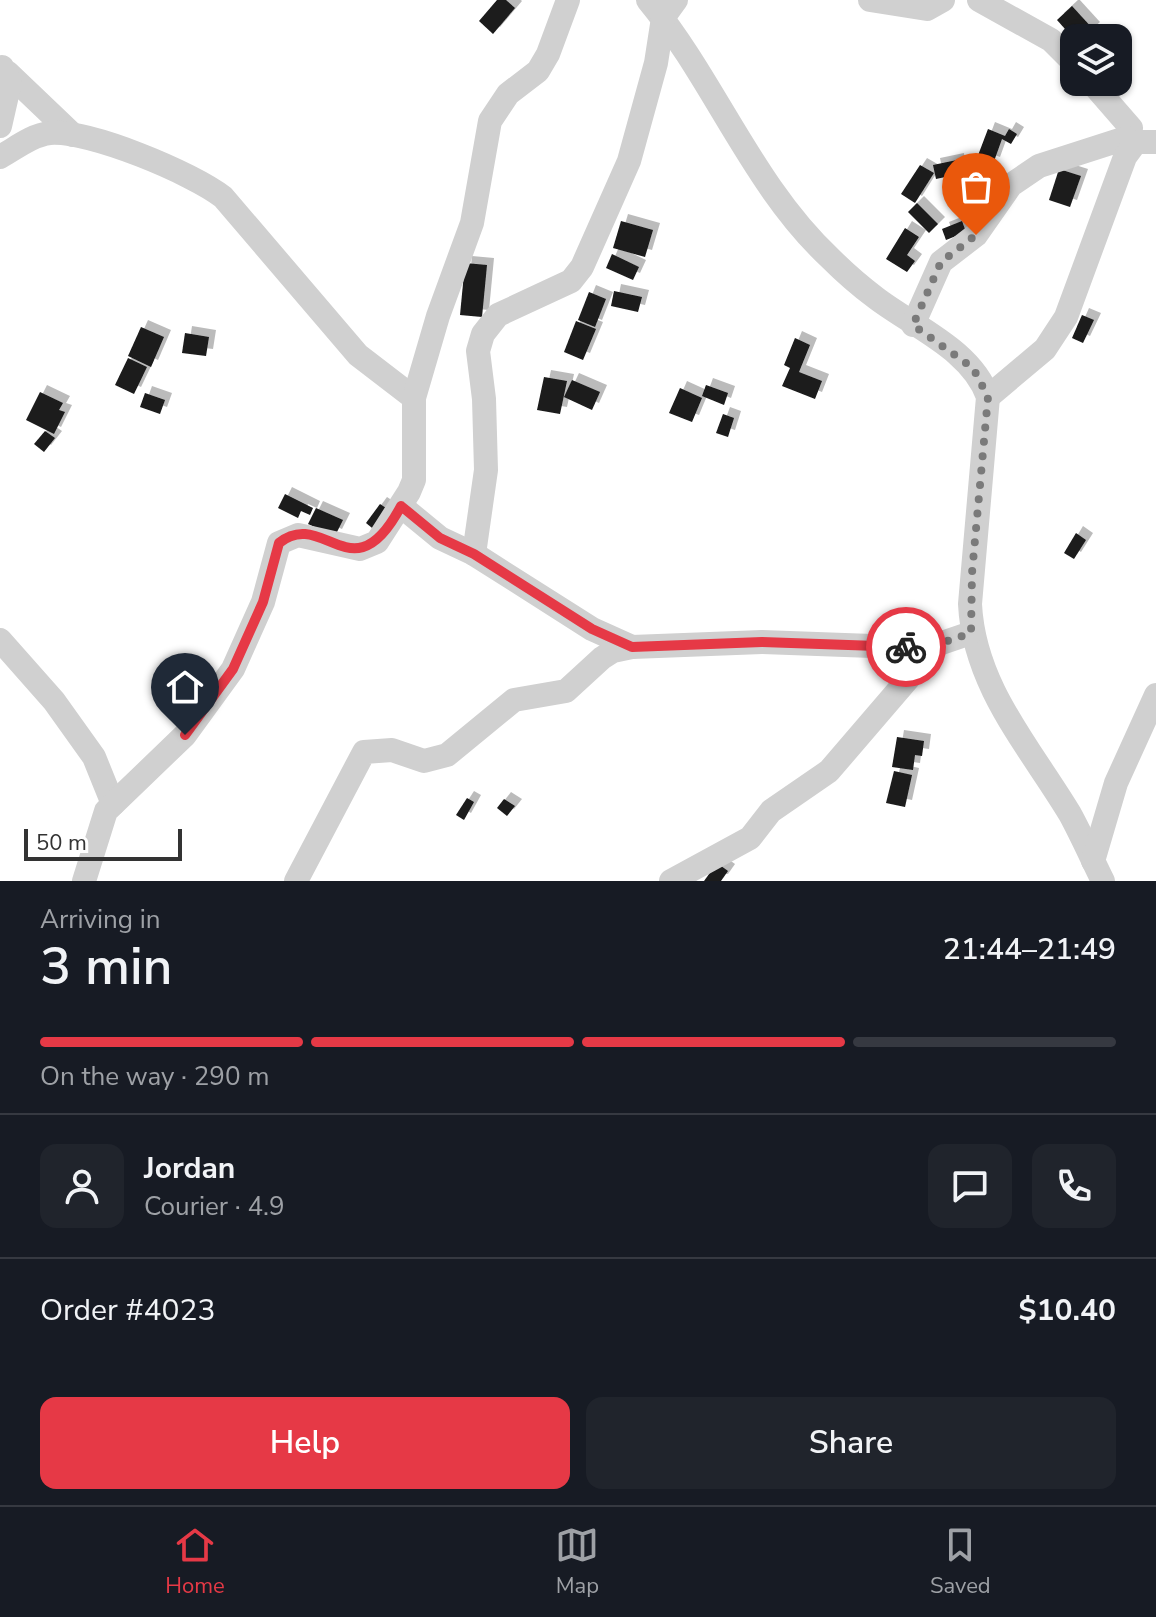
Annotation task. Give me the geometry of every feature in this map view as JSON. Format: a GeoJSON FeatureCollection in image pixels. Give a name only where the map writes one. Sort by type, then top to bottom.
{"type":"FeatureCollection","features":[{"type":"Feature","properties":{"kind":"street"},"geometry":{"type":"LineString","coordinates":[[84,881],[106,811],[185,735],[233,669],[263,602],[279,543],[298,535],[360,549],[377,542],[401,506],[414,480],[414,398],[438,316],[472,223],[490,121],[508,94],[538,71],[548,54],[568,0]]}},
{"type":"Feature","properties":{"kind":"street"},"geometry":{"type":"LineString","coordinates":[[870,0],[927,9],[943,0]]}},
{"type":"Feature","properties":{"kind":"street"},"geometry":{"type":"LineString","coordinates":[[979,0],[1051,40],[1060,49]]}},
{"type":"Feature","properties":{"kind":"street"},"geometry":{"type":"LineString","coordinates":[[662,6],[789,216],[861,286],[973,368],[988,397],[972,573],[971,633],[979,664],[1071,816],[1098,871]]}},
{"type":"Feature","properties":{"kind":"street"},"geometry":{"type":"LineString","coordinates":[[474,554],[486,470],[484,399],[478,351],[483,334],[498,315],[571,281],[582,267],[629,161],[656,63],[662,6]]}},
{"type":"Feature","properties":{"kind":"street"},"geometry":{"type":"LineString","coordinates":[[4,70],[73,135]]}},
{"type":"Feature","properties":{"kind":"street"},"geometry":{"type":"LineString","coordinates":[[0,126],[7,102],[4,70]]}},
{"type":"Feature","properties":{"kind":"street"},"geometry":{"type":"LineString","coordinates":[[988,397],[1045,349],[1066,317],[1131,128],[1103,96]]}},
{"type":"Feature","properties":{"kind":"street"},"geometry":{"type":"LineString","coordinates":[[0,157],[35,136],[73,135],[202,181],[223,197],[358,355],[414,398]]}},
{"type":"Feature","properties":{"kind":"street"},"geometry":{"type":"LineString","coordinates":[[913,325],[941,262],[976,235],[1011,185],[1039,166],[1126,147],[1136,142],[1156,142]]}},
{"type":"Feature","properties":{"kind":"street"},"geometry":{"type":"LineString","coordinates":[[401,506],[440,538],[474,554],[592,629],[632,647]]}},
{"type":"Feature","properties":{"kind":"street"},"geometry":{"type":"LineString","coordinates":[[296,881],[364,752],[377,749],[413,759],[435,760],[465,743],[514,700],[566,691],[613,651],[632,647],[762,642],[927,648],[971,633]]}},
{"type":"Feature","properties":{"kind":"street"},"geometry":{"type":"LineString","coordinates":[[0,640],[54,701],[94,757],[113,804]]}},
{"type":"Feature","properties":{"kind":"street"},"geometry":{"type":"LineString","coordinates":[[671,881],[750,838],[771,811],[829,771],[938,644]]}},
{"type":"Feature","properties":{"kind":"street"},"geometry":{"type":"LineString","coordinates":[[1098,871],[1116,783],[1156,695]]}},
{"type":"Feature","properties":{"kind":"building"},"geometry":{"type":"Polygon","coordinates":[[[497,0],[506,0],[515,8],[493,34],[479,21],[497,0]]]}},
{"type":"Feature","properties":{"kind":"building"},"geometry":{"type":"Polygon","coordinates":[[[1072,6],[1088,24],[1061,24],[1057,20],[1072,6]]]}},
{"type":"Feature","properties":{"kind":"building"},"geometry":{"type":"Polygon","coordinates":[[[988,129],[1005,136],[1009,129],[1017,134],[1011,144],[1002,139],[993,164],[977,158],[988,129]]]}},
{"type":"Feature","properties":{"kind":"building"},"geometry":{"type":"Polygon","coordinates":[[[957,160],[959,174],[936,179],[933,165],[957,160]]]}},
{"type":"Feature","properties":{"kind":"building"},"geometry":{"type":"Polygon","coordinates":[[[920,165],[934,173],[915,203],[901,194],[920,165]]]}},
{"type":"Feature","properties":{"kind":"building"},"geometry":{"type":"Polygon","coordinates":[[[1059,169],[1081,176],[1070,207],[1049,200],[1059,169]]]}},
{"type":"Feature","properties":{"kind":"building"},"geometry":{"type":"Polygon","coordinates":[[[917,203],[938,224],[929,233],[908,212],[917,203]]]}},
{"type":"Feature","properties":{"kind":"building"},"geometry":{"type":"Polygon","coordinates":[[[621,221],[653,230],[645,257],[613,248],[621,221]]]}},
{"type":"Feature","properties":{"kind":"building"},"geometry":{"type":"Polygon","coordinates":[[[962,221],[966,232],[946,240],[942,229],[962,221]]]}},
{"type":"Feature","properties":{"kind":"building"},"geometry":{"type":"Polygon","coordinates":[[[905,228],[919,237],[907,255],[915,261],[907,272],[886,259],[905,228]]]}},
{"type":"Feature","properties":{"kind":"building"},"geometry":{"type":"Polygon","coordinates":[[[612,254],[639,267],[633,280],[606,268],[612,254]]]}},
{"type":"Feature","properties":{"kind":"building"},"geometry":{"type":"Polygon","coordinates":[[[465,263],[487,265],[482,317],[460,315],[465,263]]]}},
{"type":"Feature","properties":{"kind":"building"},"geometry":{"type":"Polygon","coordinates":[[[614,291],[642,297],[638,312],[611,306],[614,291]]]}},
{"type":"Feature","properties":{"kind":"building"},"geometry":{"type":"Polygon","coordinates":[[[589,292],[606,299],[595,327],[578,320],[589,292]]]}},
{"type":"Feature","properties":{"kind":"building"},"geometry":{"type":"Polygon","coordinates":[[[1082,315],[1094,320],[1083,343],[1072,338],[1082,315]]]}},
{"type":"Feature","properties":{"kind":"building"},"geometry":{"type":"Polygon","coordinates":[[[576,321],[596,329],[583,360],[564,352],[576,321]]]}},
{"type":"Feature","properties":{"kind":"building"},"geometry":{"type":"Polygon","coordinates":[[[141,327],[164,337],[151,367],[128,356],[141,327]]]}},
{"type":"Feature","properties":{"kind":"building"},"geometry":{"type":"Polygon","coordinates":[[[185,333],[209,337],[206,356],[182,353],[185,333]]]}},
{"type":"Feature","properties":{"kind":"building"},"geometry":{"type":"Polygon","coordinates":[[[795,338],[810,345],[799,372],[822,381],[815,399],[782,386],[790,368],[784,365],[795,338]]]}},
{"type":"Feature","properties":{"kind":"building"},"geometry":{"type":"Polygon","coordinates":[[[128,358],[147,367],[134,394],[115,385],[128,358]]]}},
{"type":"Feature","properties":{"kind":"building"},"geometry":{"type":"Polygon","coordinates":[[[544,377],[567,381],[560,414],[537,410],[544,377]]]}},
{"type":"Feature","properties":{"kind":"building"},"geometry":{"type":"Polygon","coordinates":[[[572,380],[600,392],[592,410],[564,397],[572,380]]]}},
{"type":"Feature","properties":{"kind":"building"},"geometry":{"type":"Polygon","coordinates":[[[706,385],[728,393],[724,405],[702,396],[706,385]]]}},
{"type":"Feature","properties":{"kind":"building"},"geometry":{"type":"Polygon","coordinates":[[[680,388],[702,398],[692,422],[669,413],[680,388]]]}},
{"type":"Feature","properties":{"kind":"building"},"geometry":{"type":"Polygon","coordinates":[[[40,392],[63,403],[59,410],[65,412],[54,434],[26,420],[40,392]]]}},
{"type":"Feature","properties":{"kind":"building"},"geometry":{"type":"Polygon","coordinates":[[[145,393],[165,400],[160,414],[140,407],[145,393]]]}},
{"type":"Feature","properties":{"kind":"building"},"geometry":{"type":"Polygon","coordinates":[[[723,414],[734,418],[728,437],[716,433],[723,414]]]}},
{"type":"Feature","properties":{"kind":"building"},"geometry":{"type":"Polygon","coordinates":[[[45,431],[55,438],[44,452],[34,444],[45,431]]]}},
{"type":"Feature","properties":{"kind":"building"},"geometry":{"type":"Polygon","coordinates":[[[285,494],[313,508],[310,515],[301,511],[298,518],[278,508],[285,494]]]}},
{"type":"Feature","properties":{"kind":"building"},"geometry":{"type":"Polygon","coordinates":[[[380,504],[392,512],[377,532],[366,523],[380,504]]]}},
{"type":"Feature","properties":{"kind":"building"},"geometry":{"type":"Polygon","coordinates":[[[316,508],[343,520],[335,536],[308,524],[316,508]]]}},
{"type":"Feature","properties":{"kind":"building"},"geometry":{"type":"Polygon","coordinates":[[[1076,533],[1086,540],[1074,559],[1064,553],[1076,533]]]}},
{"type":"Feature","properties":{"kind":"building"},"geometry":{"type":"Polygon","coordinates":[[[897,737],[924,741],[922,756],[915,755],[913,770],[892,767],[897,737]]]}},
{"type":"Feature","properties":{"kind":"building"},"geometry":{"type":"Polygon","coordinates":[[[894,771],[912,775],[905,807],[886,803],[894,771]]]}},
{"type":"Feature","properties":{"kind":"building"},"geometry":{"type":"Polygon","coordinates":[[[467,798],[474,802],[464,820],[456,815],[467,798]]]}},
{"type":"Feature","properties":{"kind":"building"},"geometry":{"type":"Polygon","coordinates":[[[504,799],[515,806],[507,816],[497,808],[504,799]]]}},
{"type":"Feature","properties":{"kind":"building"},"geometry":{"type":"Polygon","coordinates":[[[717,863],[728,871],[721,881],[704,881],[717,863]]]}},
{"type":"Feature","properties":{"kind":"way so far"},"geometry":{"type":"LineString","coordinates":[[906,647],[927,648],[971,633],[972,573],[988,397],[973,368],[913,325],[941,262],[976,235]]}},
{"type":"Feature","properties":{"kind":"route"},"geometry":{"type":"LineString","coordinates":[[185,735],[233,669],[263,602],[279,543],[298,535],[360,549],[377,542],[401,506],[440,538],[474,554],[502,575],[609,639],[632,647],[762,642],[906,647]]}}]}
